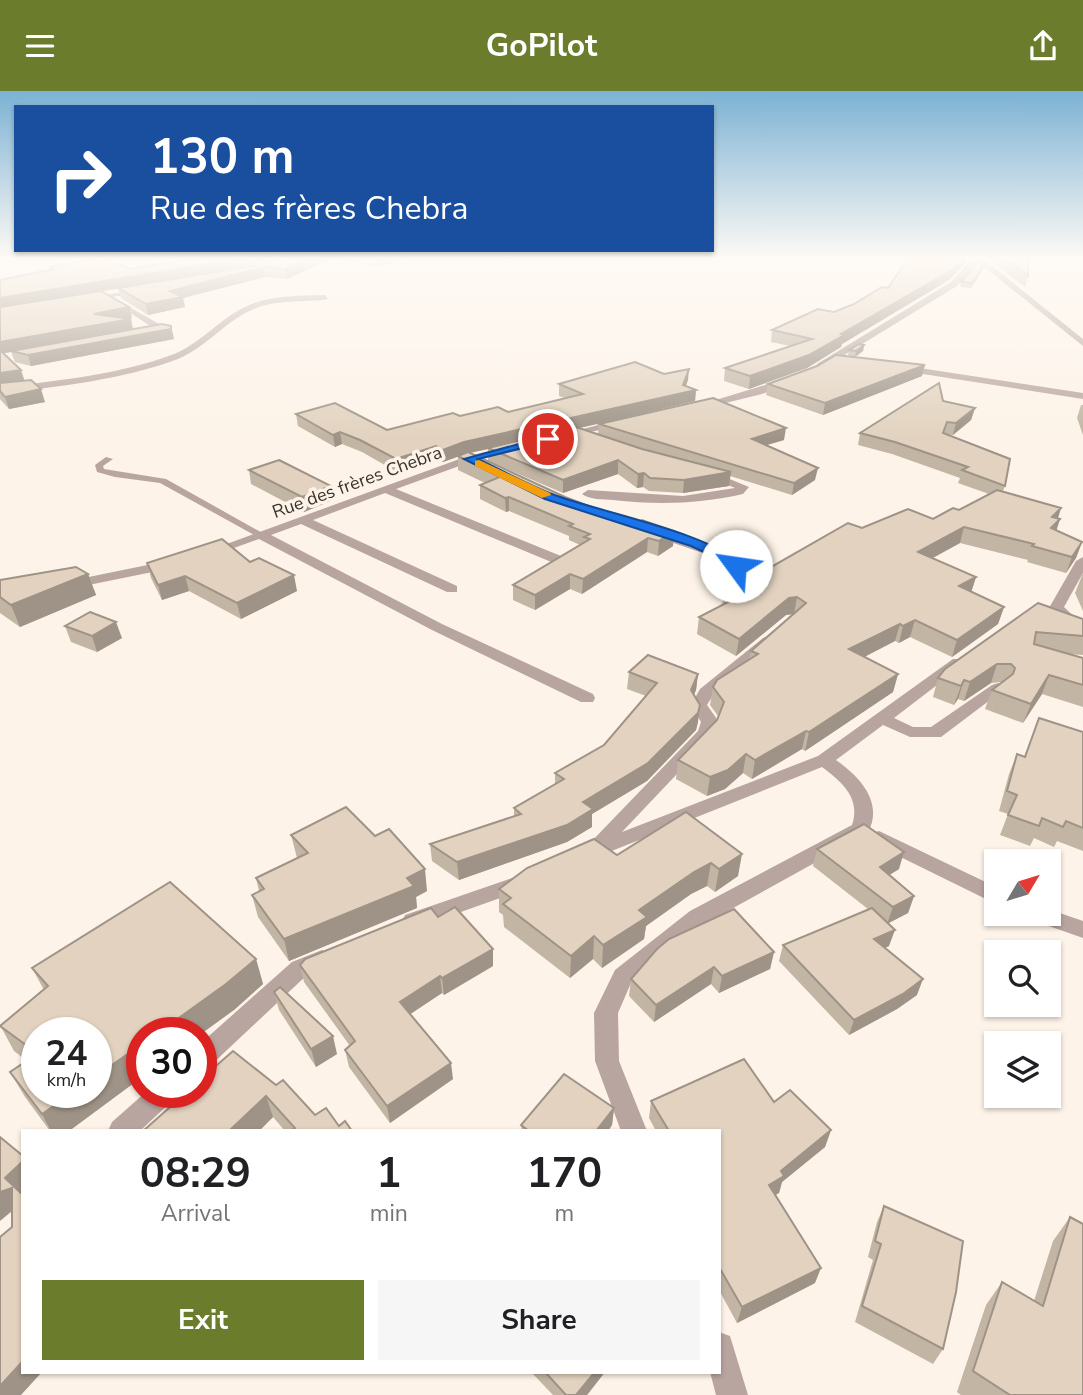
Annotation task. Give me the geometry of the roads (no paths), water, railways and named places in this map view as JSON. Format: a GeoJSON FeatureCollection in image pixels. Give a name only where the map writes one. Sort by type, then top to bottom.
{"type":"FeatureCollection","features":[{"type":"Feature","properties":{"kind":"street"},"geometry":{"type":"LineString","coordinates":[[136,335],[163,330],[143,318]]}},
{"type":"Feature","properties":{"kind":"street"},"geometry":{"type":"LineString","coordinates":[[0,391],[93,377],[174,357],[188,351],[233,318]]}},
{"type":"Feature","properties":{"kind":"street"},"geometry":{"type":"LineString","coordinates":[[692,408],[759,392],[837,361],[903,318]]}},
{"type":"Feature","properties":{"kind":"street"},"geometry":{"type":"LineString","coordinates":[[1052,318],[1083,343]]}},
{"type":"Feature","properties":{"kind":"street"},"geometry":{"type":"LineString","coordinates":[[890,367],[940,372],[1083,396]]}},
{"type":"Feature","properties":{"kind":"street"},"geometry":{"type":"LineString","coordinates":[[548,439],[634,420]]}},
{"type":"Feature","properties":{"kind":"street"},"geometry":{"type":"LineString","coordinates":[[574,433],[598,442]]}},
{"type":"Feature","properties":{"kind":"street","name":"Rue des frères Chebra"},"geometry":{"type":"LineString","coordinates":[[198,556],[469,459],[521,446]]}},
{"type":"Feature","properties":{"kind":"street"},"geometry":{"type":"LineString","coordinates":[[469,459],[492,469]]}},
{"type":"Feature","properties":{"kind":"street"},"geometry":{"type":"LineString","coordinates":[[588,494],[664,502],[727,494],[743,487],[734,481],[689,469]]}},
{"type":"Feature","properties":{"kind":"street"},"geometry":{"type":"LineString","coordinates":[[385,489],[561,561]]}},
{"type":"Feature","properties":{"kind":"street"},"geometry":{"type":"LineString","coordinates":[[594,512],[722,555],[736,566],[747,584]]}},
{"type":"Feature","properties":{"kind":"street"},"geometry":{"type":"LineString","coordinates":[[303,520],[452,589]]}},
{"type":"Feature","properties":{"kind":"street"},"geometry":{"type":"LineString","coordinates":[[261,535],[437,627],[587,698]]}},
{"type":"Feature","properties":{"kind":"street"},"geometry":{"type":"LineString","coordinates":[[62,586],[160,568],[185,560]]}},
{"type":"Feature","properties":{"kind":"street"},"geometry":{"type":"LineString","coordinates":[[1035,613],[1056,608],[1079,579],[1083,561]]}},
{"type":"Feature","properties":{"kind":"street"},"geometry":{"type":"LineString","coordinates":[[1056,608],[1083,633]]}},
{"type":"Feature","properties":{"kind":"street"},"geometry":{"type":"LineString","coordinates":[[592,851],[706,733],[710,722],[699,705],[706,692],[784,628]]}},
{"type":"Feature","properties":{"kind":"street"},"geometry":{"type":"LineString","coordinates":[[569,861],[824,760],[970,655]]}},
{"type":"Feature","properties":{"kind":"street"},"geometry":{"type":"LineString","coordinates":[[881,717],[910,732],[935,733],[998,688]]}},
{"type":"Feature","properties":{"kind":"street"},"geometry":{"type":"LineString","coordinates":[[633,1129],[607,1061],[606,1013],[623,977],[698,917],[860,829],[865,818],[863,797],[849,778],[824,760]]}},
{"type":"Feature","properties":{"kind":"street"},"geometry":{"type":"LineString","coordinates":[[860,829],[984,890]]}},
{"type":"Feature","properties":{"kind":"street"},"geometry":{"type":"LineString","coordinates":[[389,931],[534,877]]}},
{"type":"Feature","properties":{"kind":"street"},"geometry":{"type":"LineString","coordinates":[[1061,922],[1083,930]]}},
{"type":"Feature","properties":{"kind":"street"},"geometry":{"type":"LineString","coordinates":[[217,1043],[300,968],[338,952]]}},
{"type":"Feature","properties":{"kind":"street"},"geometry":{"type":"LineString","coordinates":[[123,1129],[146,1108]]}},
{"type":"Feature","properties":{"kind":"street"},"geometry":{"type":"LineString","coordinates":[[721,1354],[732,1395]]}},
{"type":"Feature","properties":{"kind":"lane"},"geometry":{"type":"LineString","coordinates":[[108,459],[99,465],[100,470],[111,475],[148,475],[163,481],[261,535]]}}]}
